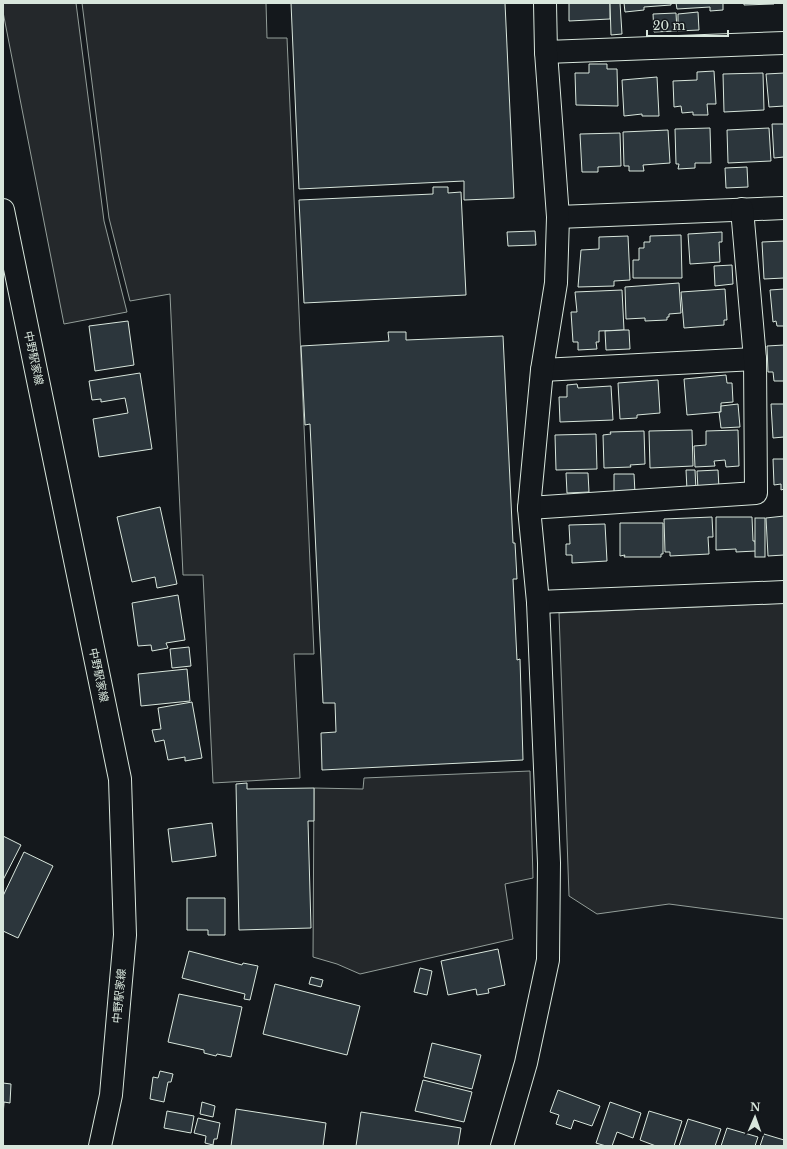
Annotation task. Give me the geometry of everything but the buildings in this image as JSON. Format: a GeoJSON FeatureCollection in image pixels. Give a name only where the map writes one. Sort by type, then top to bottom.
{"type":"FeatureCollection","features":[{"type":"Feature","properties":{"kind":"street"},"geometry":{"type":"LineString","coordinates":[[502,1146],[526,1064],[548,960],[549,863],[538,602],[529,508],[542,370],[556,283],[558,217],[546,52],[544,3]]}},
{"type":"Feature","properties":{"kind":"street"},"geometry":{"type":"LineString","coordinates":[[546,52],[784,43]]}},
{"type":"Feature","properties":{"kind":"street"},"geometry":{"type":"LineString","coordinates":[[558,217],[784,208]]}},
{"type":"Feature","properties":{"kind":"street"},"geometry":{"type":"LineString","coordinates":[[529,508],[756,493],[755,359],[742,209]]}},
{"type":"Feature","properties":{"kind":"street","name":"中野駅家線"},"geometry":{"type":"LineString","coordinates":[[3,210],[8,261],[120,779],[125,935],[111,1095],[100,1146]]}},
{"type":"Feature","properties":{"kind":"street"},"geometry":{"type":"LineString","coordinates":[[542,370],[755,359]]}},
{"type":"Feature","properties":{"kind":"street"},"geometry":{"type":"LineString","coordinates":[[538,602],[784,592]]}},
{"type":"Feature","properties":{"kind":"shaded area"},"geometry":{"type":"Polygon","coordinates":[[[3,3],[76,3],[104,221],[127,312],[64,324],[3,12],[3,3]]]}},
{"type":"Feature","properties":{"kind":"shaded area"},"geometry":{"type":"Polygon","coordinates":[[[82,3],[266,3],[267,38],[287,38],[314,654],[294,654],[300,778],[213,783],[203,575],[183,575],[170,294],[130,301],[109,218],[82,3]]]}},
{"type":"Feature","properties":{"kind":"shaded area"},"geometry":{"type":"Polygon","coordinates":[[[784,603],[784,919],[669,904],[597,914],[569,896],[559,613],[784,603]]]}},
{"type":"Feature","properties":{"kind":"shaded area"},"geometry":{"type":"Polygon","coordinates":[[[530,771],[533,878],[505,884],[513,939],[360,974],[337,964],[313,957],[314,788],[363,789],[364,778],[530,771]]]}}]}
